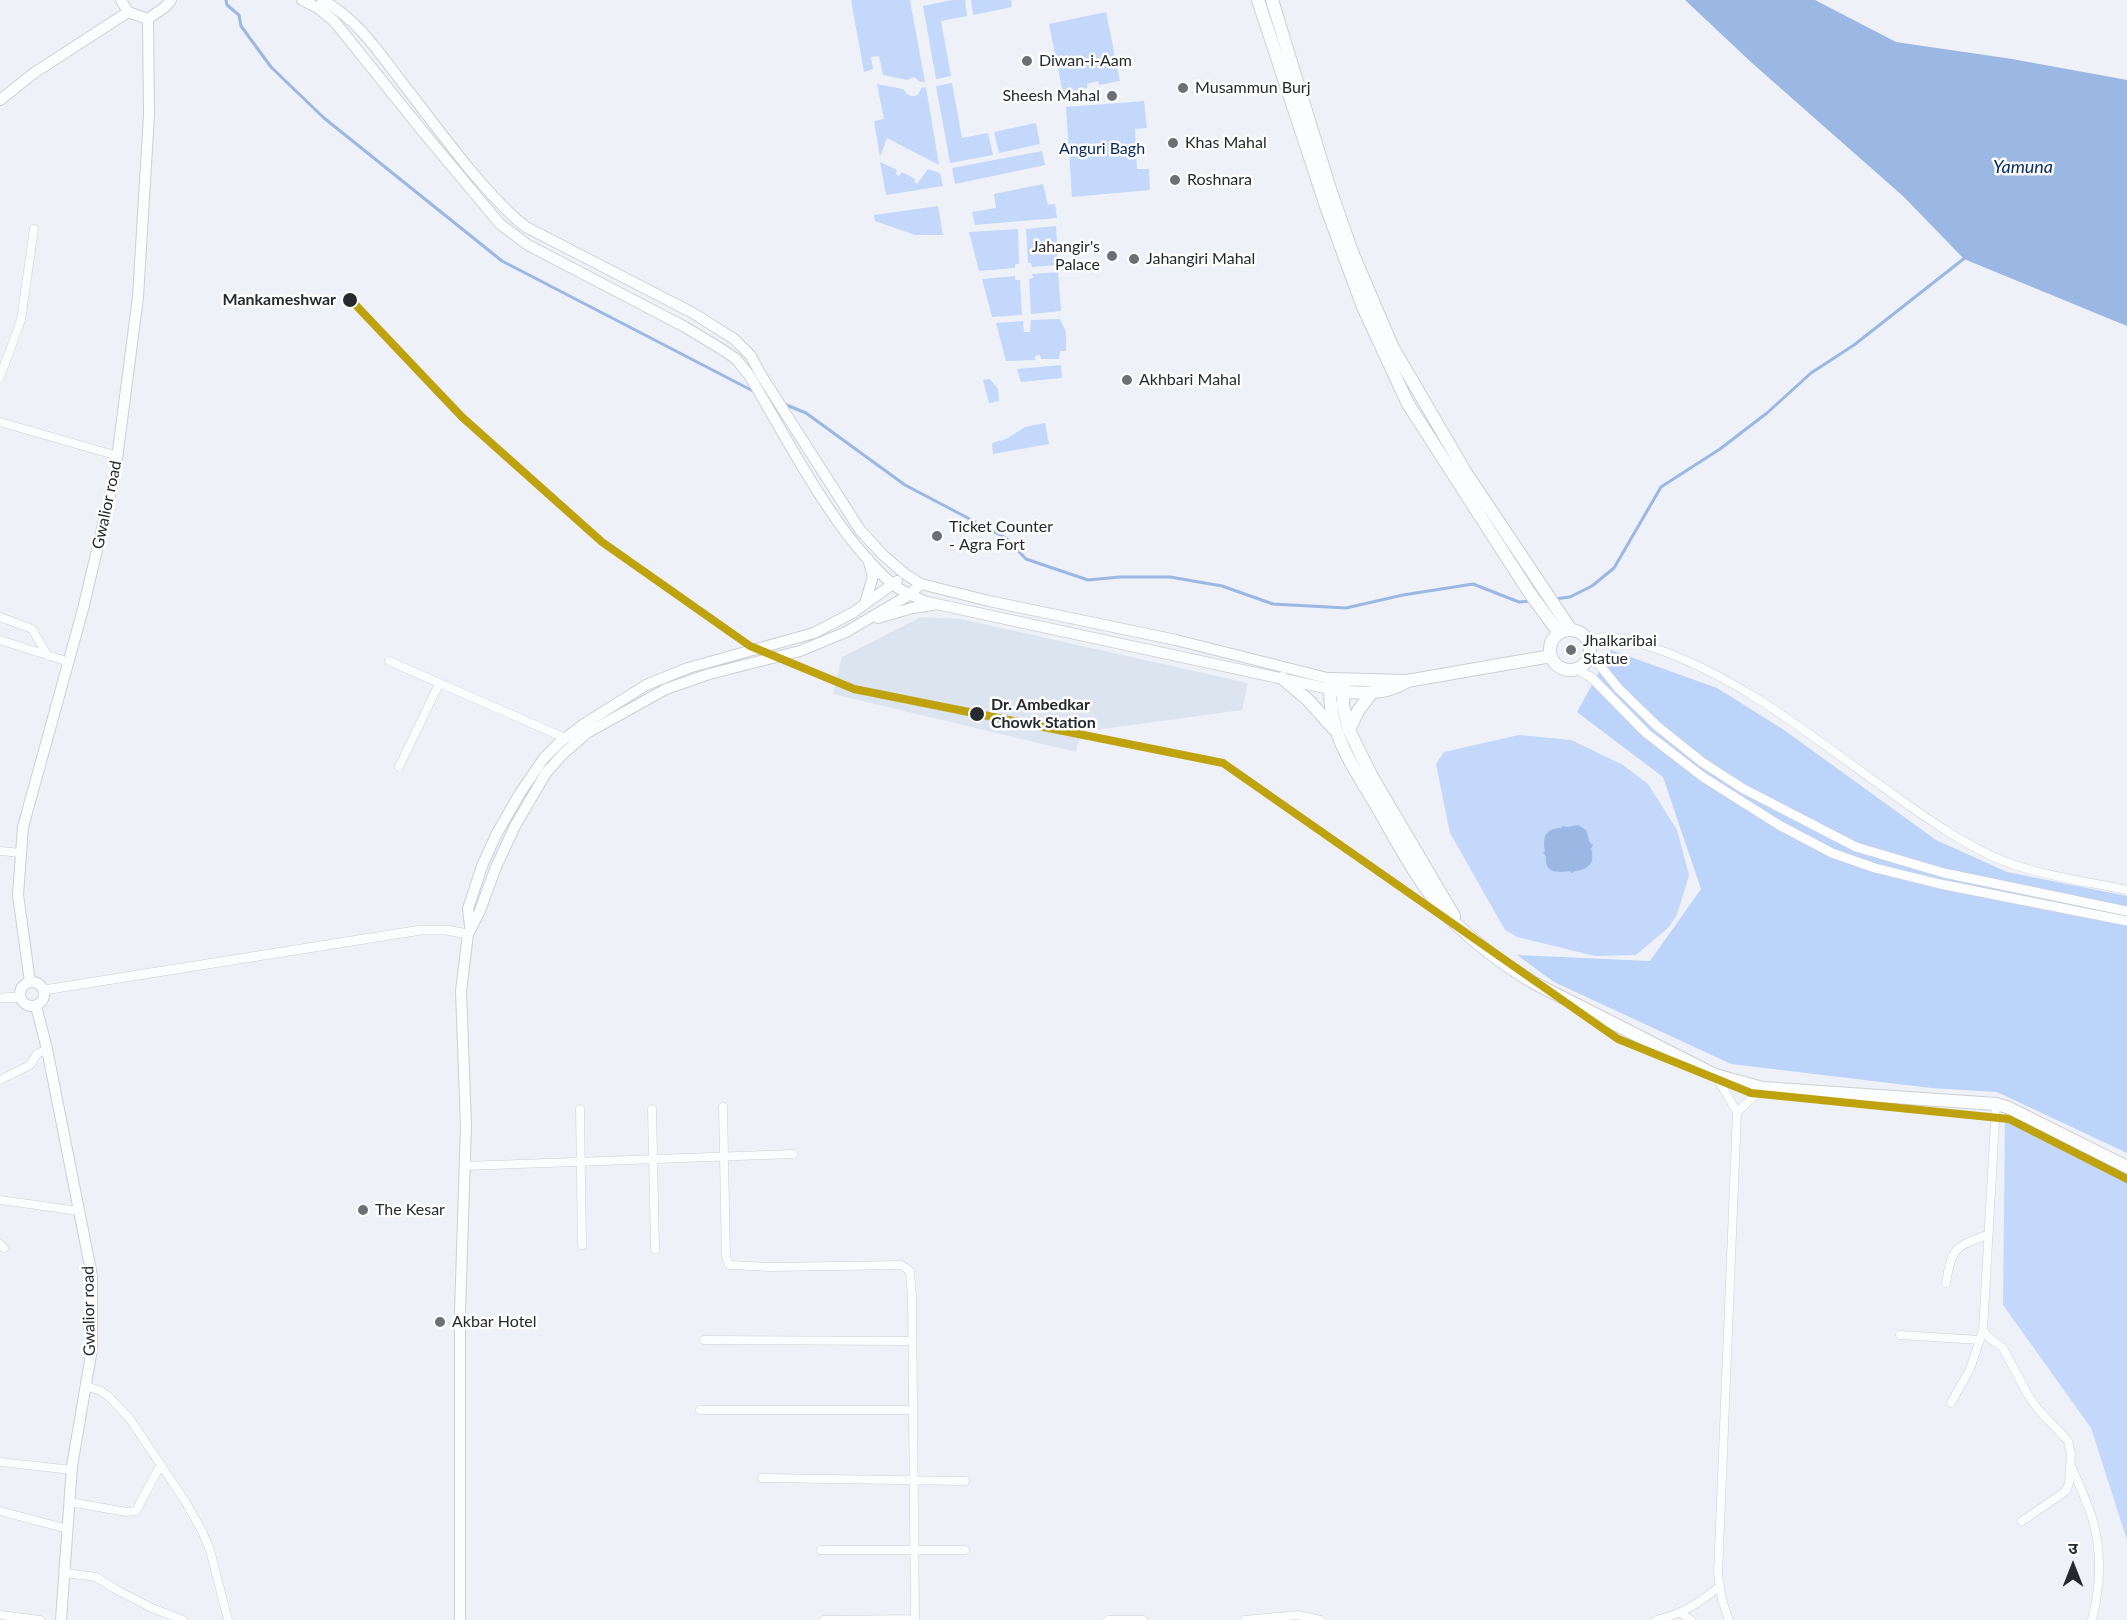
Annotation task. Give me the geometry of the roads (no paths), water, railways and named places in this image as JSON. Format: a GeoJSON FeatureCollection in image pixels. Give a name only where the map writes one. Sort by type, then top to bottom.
{"type":"FeatureCollection","features":[{"type":"Feature","properties":{"kind":"main road"},"geometry":{"type":"LineString","coordinates":[[121,0],[128,12],[148,19],[171,0]]}},
{"type":"Feature","properties":{"kind":"main road"},"geometry":{"type":"LineString","coordinates":[[302,0],[318,8],[334,21],[488,211],[506,228],[528,245],[685,327],[736,359],[815,460],[860,530],[904,574],[921,584],[989,601],[1186,642],[1337,685],[1407,681],[1551,656]]}},
{"type":"Feature","properties":{"kind":"main road"},"geometry":{"type":"LineString","coordinates":[[322,0],[341,10],[367,37],[463,162],[516,219],[526,227],[693,313],[744,348],[761,375],[804,466],[830,507],[867,556],[893,584],[909,595],[936,604],[1282,678],[1373,692],[1396,687],[1407,681]]}},
{"type":"Feature","properties":{"kind":"main road"},"geometry":{"type":"LineString","coordinates":[[1258,0],[1327,209],[1363,307],[1408,404],[1544,614],[1565,632],[1583,635],[1588,640],[1590,653],[1588,660],[1577,669],[1558,667],[1551,656],[1551,643],[1565,632]]}},
{"type":"Feature","properties":{"kind":"main road"},"geometry":{"type":"LineString","coordinates":[[1272,0],[1352,252],[1393,348],[1466,473],[1559,613],[1565,632]]}},
{"type":"Feature","properties":{"kind":"main road"},"geometry":{"type":"LineString","coordinates":[[0,100],[26,78],[128,12]]}},
{"type":"Feature","properties":{"kind":"main road","name":"Gwalior road"},"geometry":{"type":"LineString","coordinates":[[30,982],[18,895],[23,826],[84,609],[116,474],[138,297],[149,115],[148,19]]}},
{"type":"Feature","properties":{"kind":"main road"},"geometry":{"type":"LineString","coordinates":[[506,228],[516,219]]}},
{"type":"Feature","properties":{"kind":"main road"},"geometry":{"type":"LineString","coordinates":[[685,327],[693,313]]}},
{"type":"Feature","properties":{"kind":"main road"},"geometry":{"type":"LineString","coordinates":[[804,466],[815,460]]}},
{"type":"Feature","properties":{"kind":"main road"},"geometry":{"type":"LineString","coordinates":[[865,604],[873,576],[867,556]]}},
{"type":"Feature","properties":{"kind":"main road"},"geometry":{"type":"LineString","coordinates":[[460,1620],[460,1312],[466,1126],[460,1012],[469,930],[468,909],[482,866],[496,835],[520,793],[549,753],[565,738],[646,685],[670,673],[814,633],[837,622],[904,574]]}},
{"type":"Feature","properties":{"kind":"main road"},"geometry":{"type":"LineString","coordinates":[[469,930],[479,913],[501,857],[534,790],[563,754],[587,733],[666,689],[710,674],[811,647],[846,632],[909,595],[921,584]]}},
{"type":"Feature","properties":{"kind":"main road"},"geometry":{"type":"LineString","coordinates":[[861,624],[912,608],[936,604]]}},
{"type":"Feature","properties":{"kind":"main road"},"geometry":{"type":"LineString","coordinates":[[1282,678],[1342,731],[1446,899],[1460,927],[1506,966],[1534,984],[1715,1075],[1763,1088],[1996,1104],[2007,1107],[2127,1167]]}},
{"type":"Feature","properties":{"kind":"main road"},"geometry":{"type":"LineString","coordinates":[[1337,685],[1344,717],[1342,731]]}},
{"type":"Feature","properties":{"kind":"main road"},"geometry":{"type":"LineString","coordinates":[[1342,731],[1373,692]]}},
{"type":"Feature","properties":{"kind":"main road"},"geometry":{"type":"LineString","coordinates":[[30,982],[38,984],[44,990],[44,998],[36,1006],[28,1005],[21,998],[21,990],[30,982]]}},
{"type":"Feature","properties":{"kind":"main road","name":"Gwalior road"},"geometry":{"type":"LineString","coordinates":[[36,1006],[47,1049],[92,1276],[92,1349],[72,1470],[62,1620]]}},
{"type":"Feature","properties":{"kind":"street"},"geometry":{"type":"LineString","coordinates":[[0,377],[21,320],[34,229]]}},
{"type":"Feature","properties":{"kind":"street"},"geometry":{"type":"LineString","coordinates":[[0,422],[118,456]]}},
{"type":"Feature","properties":{"kind":"street"},"geometry":{"type":"LineString","coordinates":[[0,617],[32,629],[48,656]]}},
{"type":"Feature","properties":{"kind":"street"},"geometry":{"type":"LineString","coordinates":[[1588,640],[1607,636],[1621,637],[1682,658],[1714,674],[1799,726],[1945,830],[1995,858],[2031,870],[2127,890]]}},
{"type":"Feature","properties":{"kind":"street"},"geometry":{"type":"LineString","coordinates":[[0,640],[69,662]]}},
{"type":"Feature","properties":{"kind":"street"},"geometry":{"type":"LineString","coordinates":[[1590,653],[1618,688],[1657,726],[1702,762],[1742,788],[1856,847],[1944,873],[2127,911]]}},
{"type":"Feature","properties":{"kind":"street"},"geometry":{"type":"LineString","coordinates":[[389,661],[565,738]]}},
{"type":"Feature","properties":{"kind":"street"},"geometry":{"type":"LineString","coordinates":[[1577,669],[1592,678],[1646,733],[1703,777],[1779,825],[1832,853],[1875,868],[1918,879],[2127,921]]}},
{"type":"Feature","properties":{"kind":"street"},"geometry":{"type":"LineString","coordinates":[[399,767],[439,684]]}},
{"type":"Feature","properties":{"kind":"street"},"geometry":{"type":"LineString","coordinates":[[0,851],[21,853]]}},
{"type":"Feature","properties":{"kind":"street"},"geometry":{"type":"LineString","coordinates":[[44,990],[421,930],[469,930]]}},
{"type":"Feature","properties":{"kind":"street"},"geometry":{"type":"LineString","coordinates":[[0,998],[21,998]]}},
{"type":"Feature","properties":{"kind":"street"},"geometry":{"type":"LineString","coordinates":[[0,1080],[30,1065],[37,1054],[47,1049]]}},
{"type":"Feature","properties":{"kind":"street"},"geometry":{"type":"LineString","coordinates":[[1715,1075],[1737,1112],[1718,1574],[1719,1587],[1729,1620]]}},
{"type":"Feature","properties":{"kind":"street"},"geometry":{"type":"LineString","coordinates":[[1737,1112],[1763,1088]]}},
{"type":"Feature","properties":{"kind":"street"},"geometry":{"type":"LineString","coordinates":[[1952,1403],[1970,1369],[1983,1330],[1996,1104]]}},
{"type":"Feature","properties":{"kind":"street"},"geometry":{"type":"LineString","coordinates":[[723,1107],[726,1257],[729,1265],[770,1267],[902,1265],[911,1275],[915,1620],[824,1620]]}},
{"type":"Feature","properties":{"kind":"street"},"geometry":{"type":"LineString","coordinates":[[580,1109],[582,1245]]}},
{"type":"Feature","properties":{"kind":"street"},"geometry":{"type":"LineString","coordinates":[[652,1109],[655,1249]]}},
{"type":"Feature","properties":{"kind":"street"},"geometry":{"type":"LineString","coordinates":[[465,1166],[793,1154]]}},
{"type":"Feature","properties":{"kind":"street"},"geometry":{"type":"LineString","coordinates":[[0,1200],[79,1211]]}},
{"type":"Feature","properties":{"kind":"street"},"geometry":{"type":"LineString","coordinates":[[1946,1283],[1951,1260],[1958,1247],[1988,1235]]}},
{"type":"Feature","properties":{"kind":"street"},"geometry":{"type":"LineString","coordinates":[[1983,1330],[2003,1348],[2028,1395],[2068,1441],[2071,1448],[2069,1483],[2066,1491],[2022,1521]]}},
{"type":"Feature","properties":{"kind":"street"},"geometry":{"type":"LineString","coordinates":[[1900,1335],[1980,1340]]}},
{"type":"Feature","properties":{"kind":"street"},"geometry":{"type":"LineString","coordinates":[[704,1340],[912,1341]]}},
{"type":"Feature","properties":{"kind":"street"},"geometry":{"type":"LineString","coordinates":[[86,1386],[101,1391],[130,1419],[202,1530],[217,1573],[228,1620]]}},
{"type":"Feature","properties":{"kind":"street"},"geometry":{"type":"LineString","coordinates":[[700,1410],[913,1410]]}},
{"type":"Feature","properties":{"kind":"street"},"geometry":{"type":"LineString","coordinates":[[0,1462],[72,1470]]}},
{"type":"Feature","properties":{"kind":"street"},"geometry":{"type":"LineString","coordinates":[[2071,1463],[2093,1520],[2096,1539],[2099,1581],[2092,1620]]}},
{"type":"Feature","properties":{"kind":"street"},"geometry":{"type":"LineString","coordinates":[[70,1502],[126,1512],[136,1511],[160,1464]]}},
{"type":"Feature","properties":{"kind":"street"},"geometry":{"type":"LineString","coordinates":[[762,1478],[965,1481]]}},
{"type":"Feature","properties":{"kind":"street"},"geometry":{"type":"LineString","coordinates":[[0,1511],[68,1529]]}},
{"type":"Feature","properties":{"kind":"street"},"geometry":{"type":"LineString","coordinates":[[821,1550],[965,1550]]}},
{"type":"Feature","properties":{"kind":"street"},"geometry":{"type":"LineString","coordinates":[[65,1573],[96,1577],[124,1594],[183,1620]]}},
{"type":"Feature","properties":{"kind":"street"},"geometry":{"type":"LineString","coordinates":[[1657,1620],[1695,1606],[1719,1587]]}},
{"type":"Feature","properties":{"kind":"street"},"geometry":{"type":"LineString","coordinates":[[1681,1613],[1691,1620]]}},
{"type":"Feature","properties":{"kind":"street"},"geometry":{"type":"LineString","coordinates":[[0,1615],[40,1620]]}},
{"type":"Feature","properties":{"kind":"street"},"geometry":{"type":"LineString","coordinates":[[1245,1620],[1298,1615],[1320,1620]]}},
{"type":"Feature","properties":{"kind":"street"},"geometry":{"type":"LineString","coordinates":[[1108,1620],[1143,1620]]}},
{"type":"Feature","properties":{"kind":"water","name":"Yamuna"},"geometry":{"type":"Polygon","coordinates":[[[1685,0],[1815,0],[1896,42],[2012,59],[2127,80],[2127,326],[1964,259],[1904,197],[1752,63],[1685,0]]]}},
{"type":"Feature","properties":{"kind":"water"},"geometry":{"type":"Polygon","coordinates":[[[1578,825],[1586,830],[1590,843],[1593,845],[1592,861],[1584,869],[1572,873],[1552,871],[1547,866],[1546,856],[1543,853],[1546,834],[1563,826],[1578,825]]]}},
{"type":"Feature","properties":{"kind":"waterway"},"geometry":{"type":"LineString","coordinates":[[226,0],[227,5],[239,15],[241,26],[271,67],[324,118],[502,261],[755,392]]}},
{"type":"Feature","properties":{"kind":"waterway"},"geometry":{"type":"LineString","coordinates":[[1554,599],[1570,597],[1592,586],[1614,568],[1661,487],[1720,449],[1767,413],[1811,373],[1854,345],[1966,257]]}},
{"type":"Feature","properties":{"kind":"waterway"},"geometry":{"type":"LineString","coordinates":[[784,404],[806,413],[905,485],[1006,538],[1026,559],[1088,580],[1120,577],[1170,577],[1222,586],[1273,604],[1346,608],[1403,595],[1473,584],[1519,602],[1532,601]]}},
{"type":"Feature","properties":{"kind":"place","name":"Diwan-i-Aam"},"geometry":{"type":"Point","coordinates":[1027,61]}},
{"type":"Feature","properties":{"kind":"place","name":"Musammun Burj"},"geometry":{"type":"Point","coordinates":[1183,88]}},
{"type":"Feature","properties":{"kind":"place","name":"Sheesh Mahal"},"geometry":{"type":"Point","coordinates":[1112,96]}},
{"type":"Feature","properties":{"kind":"place","name":"Khas Mahal"},"geometry":{"type":"Point","coordinates":[1173,143]}},
{"type":"Feature","properties":{"kind":"place","name":"Roshnara"},"geometry":{"type":"Point","coordinates":[1175,180]}},
{"type":"Feature","properties":{"kind":"place","name":"Jahangir's Palace"},"geometry":{"type":"Point","coordinates":[1112,256]}},
{"type":"Feature","properties":{"kind":"place","name":"Jahangiri Mahal"},"geometry":{"type":"Point","coordinates":[1134,259]}},
{"type":"Feature","properties":{"kind":"place","name":"Mankameshwar"},"geometry":{"type":"Point","coordinates":[350,300]}},
{"type":"Feature","properties":{"kind":"place","name":"Akhbari Mahal"},"geometry":{"type":"Point","coordinates":[1127,380]}},
{"type":"Feature","properties":{"kind":"place","name":"Ticket Counter - Agra Fort"},"geometry":{"type":"Point","coordinates":[937,536]}},
{"type":"Feature","properties":{"kind":"place","name":"Jhalkaribai Statue"},"geometry":{"type":"Point","coordinates":[1571,650]}},
{"type":"Feature","properties":{"kind":"place","name":"Dr. Ambedkar Chowk Station"},"geometry":{"type":"Point","coordinates":[977,714]}},
{"type":"Feature","properties":{"kind":"place","name":"The Kesar"},"geometry":{"type":"Point","coordinates":[363,1210]}},
{"type":"Feature","properties":{"kind":"place","name":"Akbar Hotel"},"geometry":{"type":"Point","coordinates":[440,1322]}},
{"type":"Feature","properties":{"kind":"park label","name":"Anguri Bagh"},"geometry":{"type":"Point","coordinates":[1102,149]}}]}
